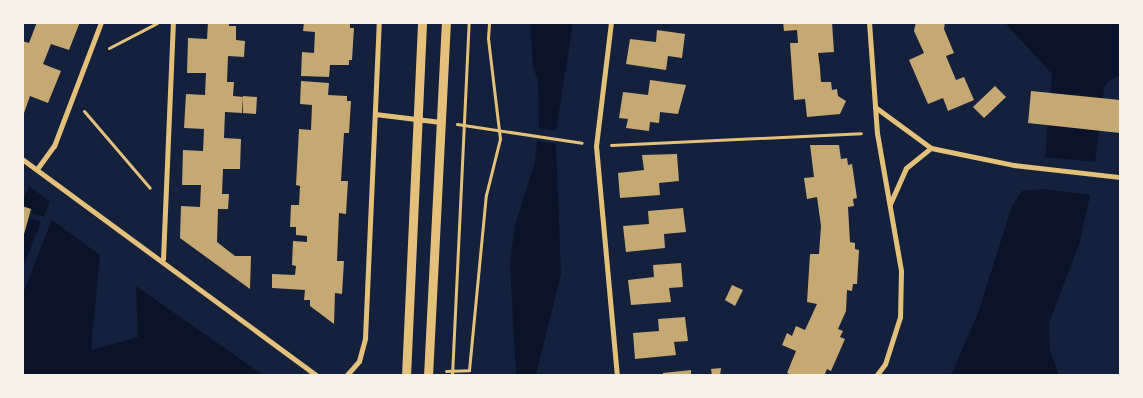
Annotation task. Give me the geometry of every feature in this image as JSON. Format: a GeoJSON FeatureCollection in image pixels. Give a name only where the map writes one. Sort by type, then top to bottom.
{"type":"FeatureCollection","features":[{"type":"Feature","properties":{"kind":"street"},"geometry":{"type":"LineString","coordinates":[[37,169],[54,146],[101,22]]}},
{"type":"Feature","properties":{"kind":"street"},"geometry":{"type":"LineString","coordinates":[[163,259],[173,22]]}},
{"type":"Feature","properties":{"kind":"street"},"geometry":{"type":"LineString","coordinates":[[346,376],[359,361],[365,338],[379,22]]}},
{"type":"Feature","properties":{"kind":"street"},"geometry":{"type":"LineString","coordinates":[[406,376],[422,22]]}},
{"type":"Feature","properties":{"kind":"street"},"geometry":{"type":"LineString","coordinates":[[428,376],[446,22]]}},
{"type":"Feature","properties":{"kind":"street"},"geometry":{"type":"LineString","coordinates":[[611,22],[596,146],[617,376]]}},
{"type":"Feature","properties":{"kind":"street"},"geometry":{"type":"LineString","coordinates":[[869,22],[877,133],[901,271],[900,317],[885,364],[876,376]]}},
{"type":"Feature","properties":{"kind":"street"},"geometry":{"type":"LineString","coordinates":[[876,108],[931,148],[1014,165],[1120,177]]}},
{"type":"Feature","properties":{"kind":"street"},"geometry":{"type":"LineString","coordinates":[[375,114],[441,122]]}},
{"type":"Feature","properties":{"kind":"street"},"geometry":{"type":"LineString","coordinates":[[889,205],[906,168],[931,148]]}},
{"type":"Feature","properties":{"kind":"street"},"geometry":{"type":"LineString","coordinates":[[22,159],[163,259],[317,376]]}},
{"type":"Feature","properties":{"kind":"path"},"geometry":{"type":"LineString","coordinates":[[86,60],[158,22]]}},
{"type":"Feature","properties":{"kind":"path"},"geometry":{"type":"LineString","coordinates":[[469,22],[451,373],[469,370],[486,195],[501,130],[488,38],[489,22]]}},
{"type":"Feature","properties":{"kind":"path"},"geometry":{"type":"LineString","coordinates":[[72,97],[165,205]]}},
{"type":"Feature","properties":{"kind":"path"},"geometry":{"type":"LineString","coordinates":[[441,122],[574,142]]}},
{"type":"Feature","properties":{"kind":"path"},"geometry":{"type":"LineString","coordinates":[[596,146],[877,133]]}},
{"type":"Feature","properties":{"kind":"water"},"geometry":{"type":"Polygon","coordinates":[[[530,23],[573,23],[556,131],[539,128],[538,80],[533,68],[530,23]]]}},
{"type":"Feature","properties":{"kind":"water"},"geometry":{"type":"Polygon","coordinates":[[[1005,23],[1120,23],[1120,76],[1110,80],[1104,88],[1095,162],[1045,157],[1052,74],[1005,23]]]}},
{"type":"Feature","properties":{"kind":"water"},"geometry":{"type":"Polygon","coordinates":[[[537,141],[556,144],[561,274],[536,375],[516,375],[510,263],[515,225],[535,162],[537,141]]]}},
{"type":"Feature","properties":{"kind":"water"},"geometry":{"type":"Polygon","coordinates":[[[29,186],[56,206],[51,219],[100,255],[91,350],[138,337],[136,286],[263,375],[23,375],[22,236],[33,210],[23,206],[23,200],[29,186]]]}},
{"type":"Feature","properties":{"kind":"water"},"geometry":{"type":"Polygon","coordinates":[[[1042,189],[1090,195],[1080,242],[1049,323],[1050,350],[1059,375],[951,375],[978,313],[1012,206],[1022,191],[1042,189]]]}},
{"type":"Feature","properties":{"kind":"pier"},"geometry":{"type":"Polygon","coordinates":[[[50,201],[57,206],[23,294],[23,267],[41,222],[28,217],[30,212],[44,217],[50,201]]]}},
{"type":"Feature","properties":{"kind":"building"},"geometry":{"type":"Polygon","coordinates":[[[37,22],[80,22],[69,50],[51,44],[43,64],[61,71],[48,103],[30,96],[23,116],[22,41],[29,43],[37,22]]]}},
{"type":"Feature","properties":{"kind":"building"},"geometry":{"type":"Polygon","coordinates":[[[208,22],[229,22],[229,26],[236,26],[236,40],[245,41],[244,57],[228,56],[227,82],[234,82],[233,96],[243,97],[242,113],[225,112],[224,138],[241,139],[240,169],[223,169],[222,194],[229,194],[228,209],[218,209],[217,242],[235,256],[251,256],[250,289],[180,238],[181,206],[200,207],[201,185],[182,185],[183,150],[203,151],[204,129],[184,128],[186,94],[205,95],[206,73],[187,73],[188,38],[207,39],[208,22]]]}},
{"type":"Feature","properties":{"kind":"building"},"geometry":{"type":"Polygon","coordinates":[[[304,22],[350,22],[350,28],[354,28],[352,60],[349,60],[349,65],[330,65],[329,77],[301,76],[302,52],[314,53],[315,32],[303,31],[304,22]]]}},
{"type":"Feature","properties":{"kind":"building"},"geometry":{"type":"Polygon","coordinates":[[[783,22],[832,22],[834,52],[818,53],[821,82],[831,82],[832,90],[837,89],[838,96],[846,101],[840,114],[807,117],[805,99],[794,100],[790,43],[798,43],[797,30],[784,31],[783,22]]]}},
{"type":"Feature","properties":{"kind":"building"},"geometry":{"type":"Polygon","coordinates":[[[916,22],[945,22],[944,29],[954,53],[946,56],[956,80],[964,77],[974,100],[948,111],[943,98],[928,104],[909,60],[924,53],[914,31],[916,22]]]}},
{"type":"Feature","properties":{"kind":"building"},"geometry":{"type":"Polygon","coordinates":[[[657,30],[685,34],[682,58],[668,56],[666,70],[626,64],[630,39],[656,42],[657,30]]]}},
{"type":"Feature","properties":{"kind":"building"},"geometry":{"type":"Polygon","coordinates":[[[650,80],[686,85],[678,114],[660,112],[659,123],[650,122],[649,131],[626,128],[628,119],[619,118],[623,92],[648,95],[650,80]]]}},
{"type":"Feature","properties":{"kind":"building"},"geometry":{"type":"Polygon","coordinates":[[[301,81],[329,83],[328,95],[347,96],[347,101],[351,101],[349,133],[344,133],[341,181],[348,181],[346,214],[339,213],[337,261],[344,261],[342,294],[335,293],[334,324],[310,306],[310,300],[304,300],[305,290],[272,288],[272,274],[295,275],[296,266],[292,265],[293,241],[307,242],[307,236],[296,235],[296,227],[290,227],[291,205],[299,205],[300,186],[296,185],[299,129],[311,130],[312,105],[300,104],[301,81]]]}},
{"type":"Feature","properties":{"kind":"building"},"geometry":{"type":"Polygon","coordinates":[[[995,86],[1006,97],[984,118],[973,107],[995,86]]]}},
{"type":"Feature","properties":{"kind":"building"},"geometry":{"type":"Polygon","coordinates":[[[1031,91],[1120,100],[1120,133],[1028,123],[1031,91]]]}},
{"type":"Feature","properties":{"kind":"building"},"geometry":{"type":"Polygon","coordinates":[[[243,96],[257,97],[256,114],[243,113],[243,96]]]}},
{"type":"Feature","properties":{"kind":"building"},"geometry":{"type":"Polygon","coordinates":[[[810,145],[839,145],[841,159],[847,158],[848,165],[852,164],[857,198],[853,199],[854,206],[848,207],[850,242],[855,243],[855,249],[859,250],[857,284],[853,284],[852,291],[847,290],[846,311],[838,329],[843,331],[840,337],[845,339],[831,371],[827,369],[824,376],[794,376],[787,373],[796,351],[782,345],[787,333],[792,336],[796,326],[805,330],[817,304],[807,302],[810,254],[819,254],[821,226],[817,197],[807,199],[804,178],[814,177],[810,145]]]}},
{"type":"Feature","properties":{"kind":"building"},"geometry":{"type":"Polygon","coordinates":[[[677,154],[679,181],[659,183],[660,195],[620,198],[618,173],[644,170],[642,155],[677,154]]]}},
{"type":"Feature","properties":{"kind":"building"},"geometry":{"type":"Polygon","coordinates":[[[22,206],[31,209],[23,238],[22,238],[22,206]]]}},
{"type":"Feature","properties":{"kind":"building"},"geometry":{"type":"Polygon","coordinates":[[[683,208],[686,232],[664,234],[665,248],[626,252],[623,226],[649,224],[648,211],[683,208]]]}},
{"type":"Feature","properties":{"kind":"building"},"geometry":{"type":"Polygon","coordinates":[[[681,263],[683,287],[669,288],[671,302],[631,305],[628,280],[654,277],[653,265],[681,263]]]}},
{"type":"Feature","properties":{"kind":"building"},"geometry":{"type":"Polygon","coordinates":[[[732,285],[743,290],[735,306],[725,300],[732,285]]]}},
{"type":"Feature","properties":{"kind":"building"},"geometry":{"type":"Polygon","coordinates":[[[685,317],[688,341],[674,342],[676,355],[635,359],[633,333],[659,331],[658,319],[685,317]]]}},
{"type":"Feature","properties":{"kind":"building"},"geometry":{"type":"Polygon","coordinates":[[[721,368],[720,376],[712,376],[711,369],[721,368]]]}},
{"type":"Feature","properties":{"kind":"building"},"geometry":{"type":"Polygon","coordinates":[[[691,370],[691,376],[663,376],[663,373],[691,370]]]}}]}
